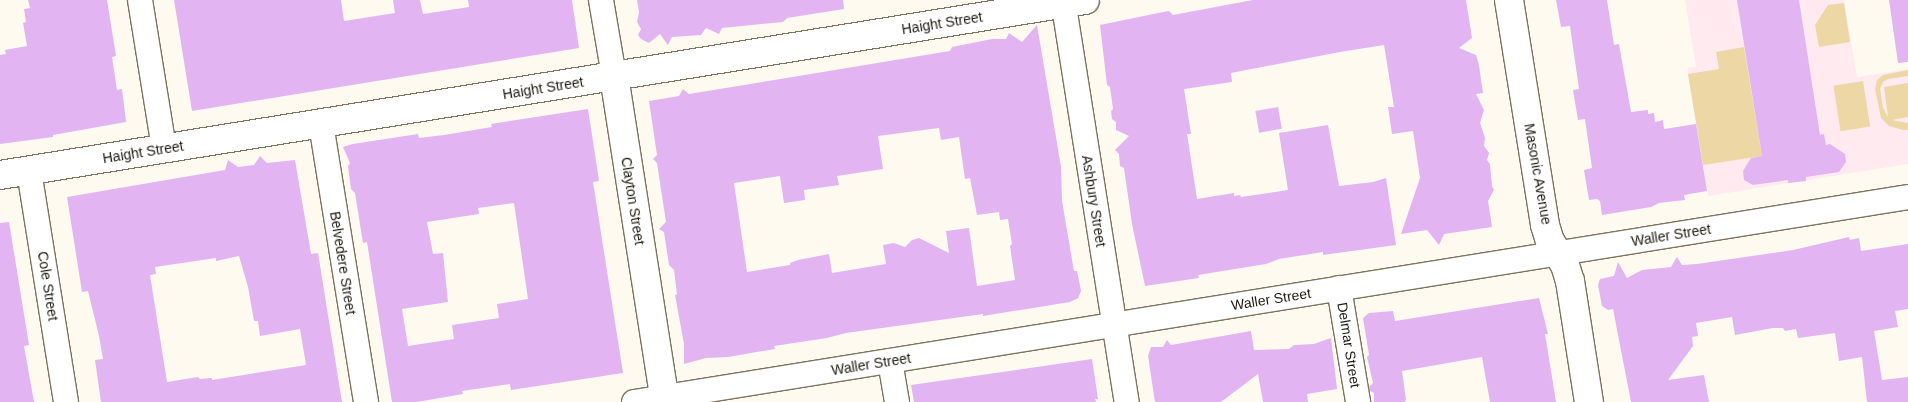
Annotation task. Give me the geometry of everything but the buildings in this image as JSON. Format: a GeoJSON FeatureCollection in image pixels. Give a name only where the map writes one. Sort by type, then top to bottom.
{"type":"FeatureCollection","features":[{"type":"Feature","properties":{"kind":"street"},"geometry":{"type":"LineString","coordinates":[[140,0],[164,149]]}},
{"type":"Feature","properties":{"kind":"street","name":"Clayton Street"},"geometry":{"type":"LineString","coordinates":[[601,0],[665,400]]}},
{"type":"Feature","properties":{"kind":"street","name":"Masonic Avenue"},"geometry":{"type":"LineString","coordinates":[[1510,0],[1546,225],[1550,241],[1558,253],[1570,280],[1589,402]]}},
{"type":"Feature","properties":{"kind":"street","name":"Haight Street"},"geometry":{"type":"LineString","coordinates":[[0,175],[1070,1]]}},
{"type":"Feature","properties":{"kind":"street","name":"Ashbury Street"},"geometry":{"type":"LineString","coordinates":[[1070,1],[1114,324],[1127,402]]}},
{"type":"Feature","properties":{"kind":"street","name":"Belvedere Street"},"geometry":{"type":"LineString","coordinates":[[321,124],[366,402]]}},
{"type":"Feature","properties":{"kind":"street","name":"Cole Street"},"geometry":{"type":"LineString","coordinates":[[29,170],[66,402]]}},
{"type":"Feature","properties":{"kind":"street","name":"Waller Street"},"geometry":{"type":"LineString","coordinates":[[634,402],[665,400],[890,360],[1908,197]]}},
{"type":"Feature","properties":{"kind":"street","name":"Delmar Street"},"geometry":{"type":"LineString","coordinates":[[1339,288],[1358,402]]}},
{"type":"Feature","properties":{"kind":"street"},"geometry":{"type":"LineString","coordinates":[[890,360],[897,402]]}},
{"type":"Feature","properties":{"kind":"shaded area"},"geometry":{"type":"Polygon","coordinates":[[[1685,0],[1844,0],[1857,77],[1908,69],[1908,164],[1708,196],[1688,74],[1688,68],[1696,67],[1685,0]]]}},
{"type":"Feature","properties":{"kind":"shaded area"},"geometry":{"type":"Polygon","coordinates":[[[1844,3],[1850,42],[1819,47],[1815,25],[1828,5],[1844,3]]]}},
{"type":"Feature","properties":{"kind":"shaded area"},"geometry":{"type":"Polygon","coordinates":[[[1744,47],[1762,156],[1703,165],[1688,74],[1719,69],[1716,52],[1744,47]]]}},
{"type":"Feature","properties":{"kind":"shaded area"},"geometry":{"type":"Polygon","coordinates":[[[1908,70],[1908,76],[1888,79],[1883,82],[1880,89],[1883,108],[1888,117],[1884,87],[1908,83],[1908,117],[1892,120],[1908,123],[1908,130],[1903,130],[1889,126],[1881,118],[1875,89],[1877,80],[1883,75],[1908,70]]]}},
{"type":"Feature","properties":{"kind":"shaded area"},"geometry":{"type":"Polygon","coordinates":[[[1863,81],[1870,126],[1841,131],[1833,86],[1863,81]]]}}]}
